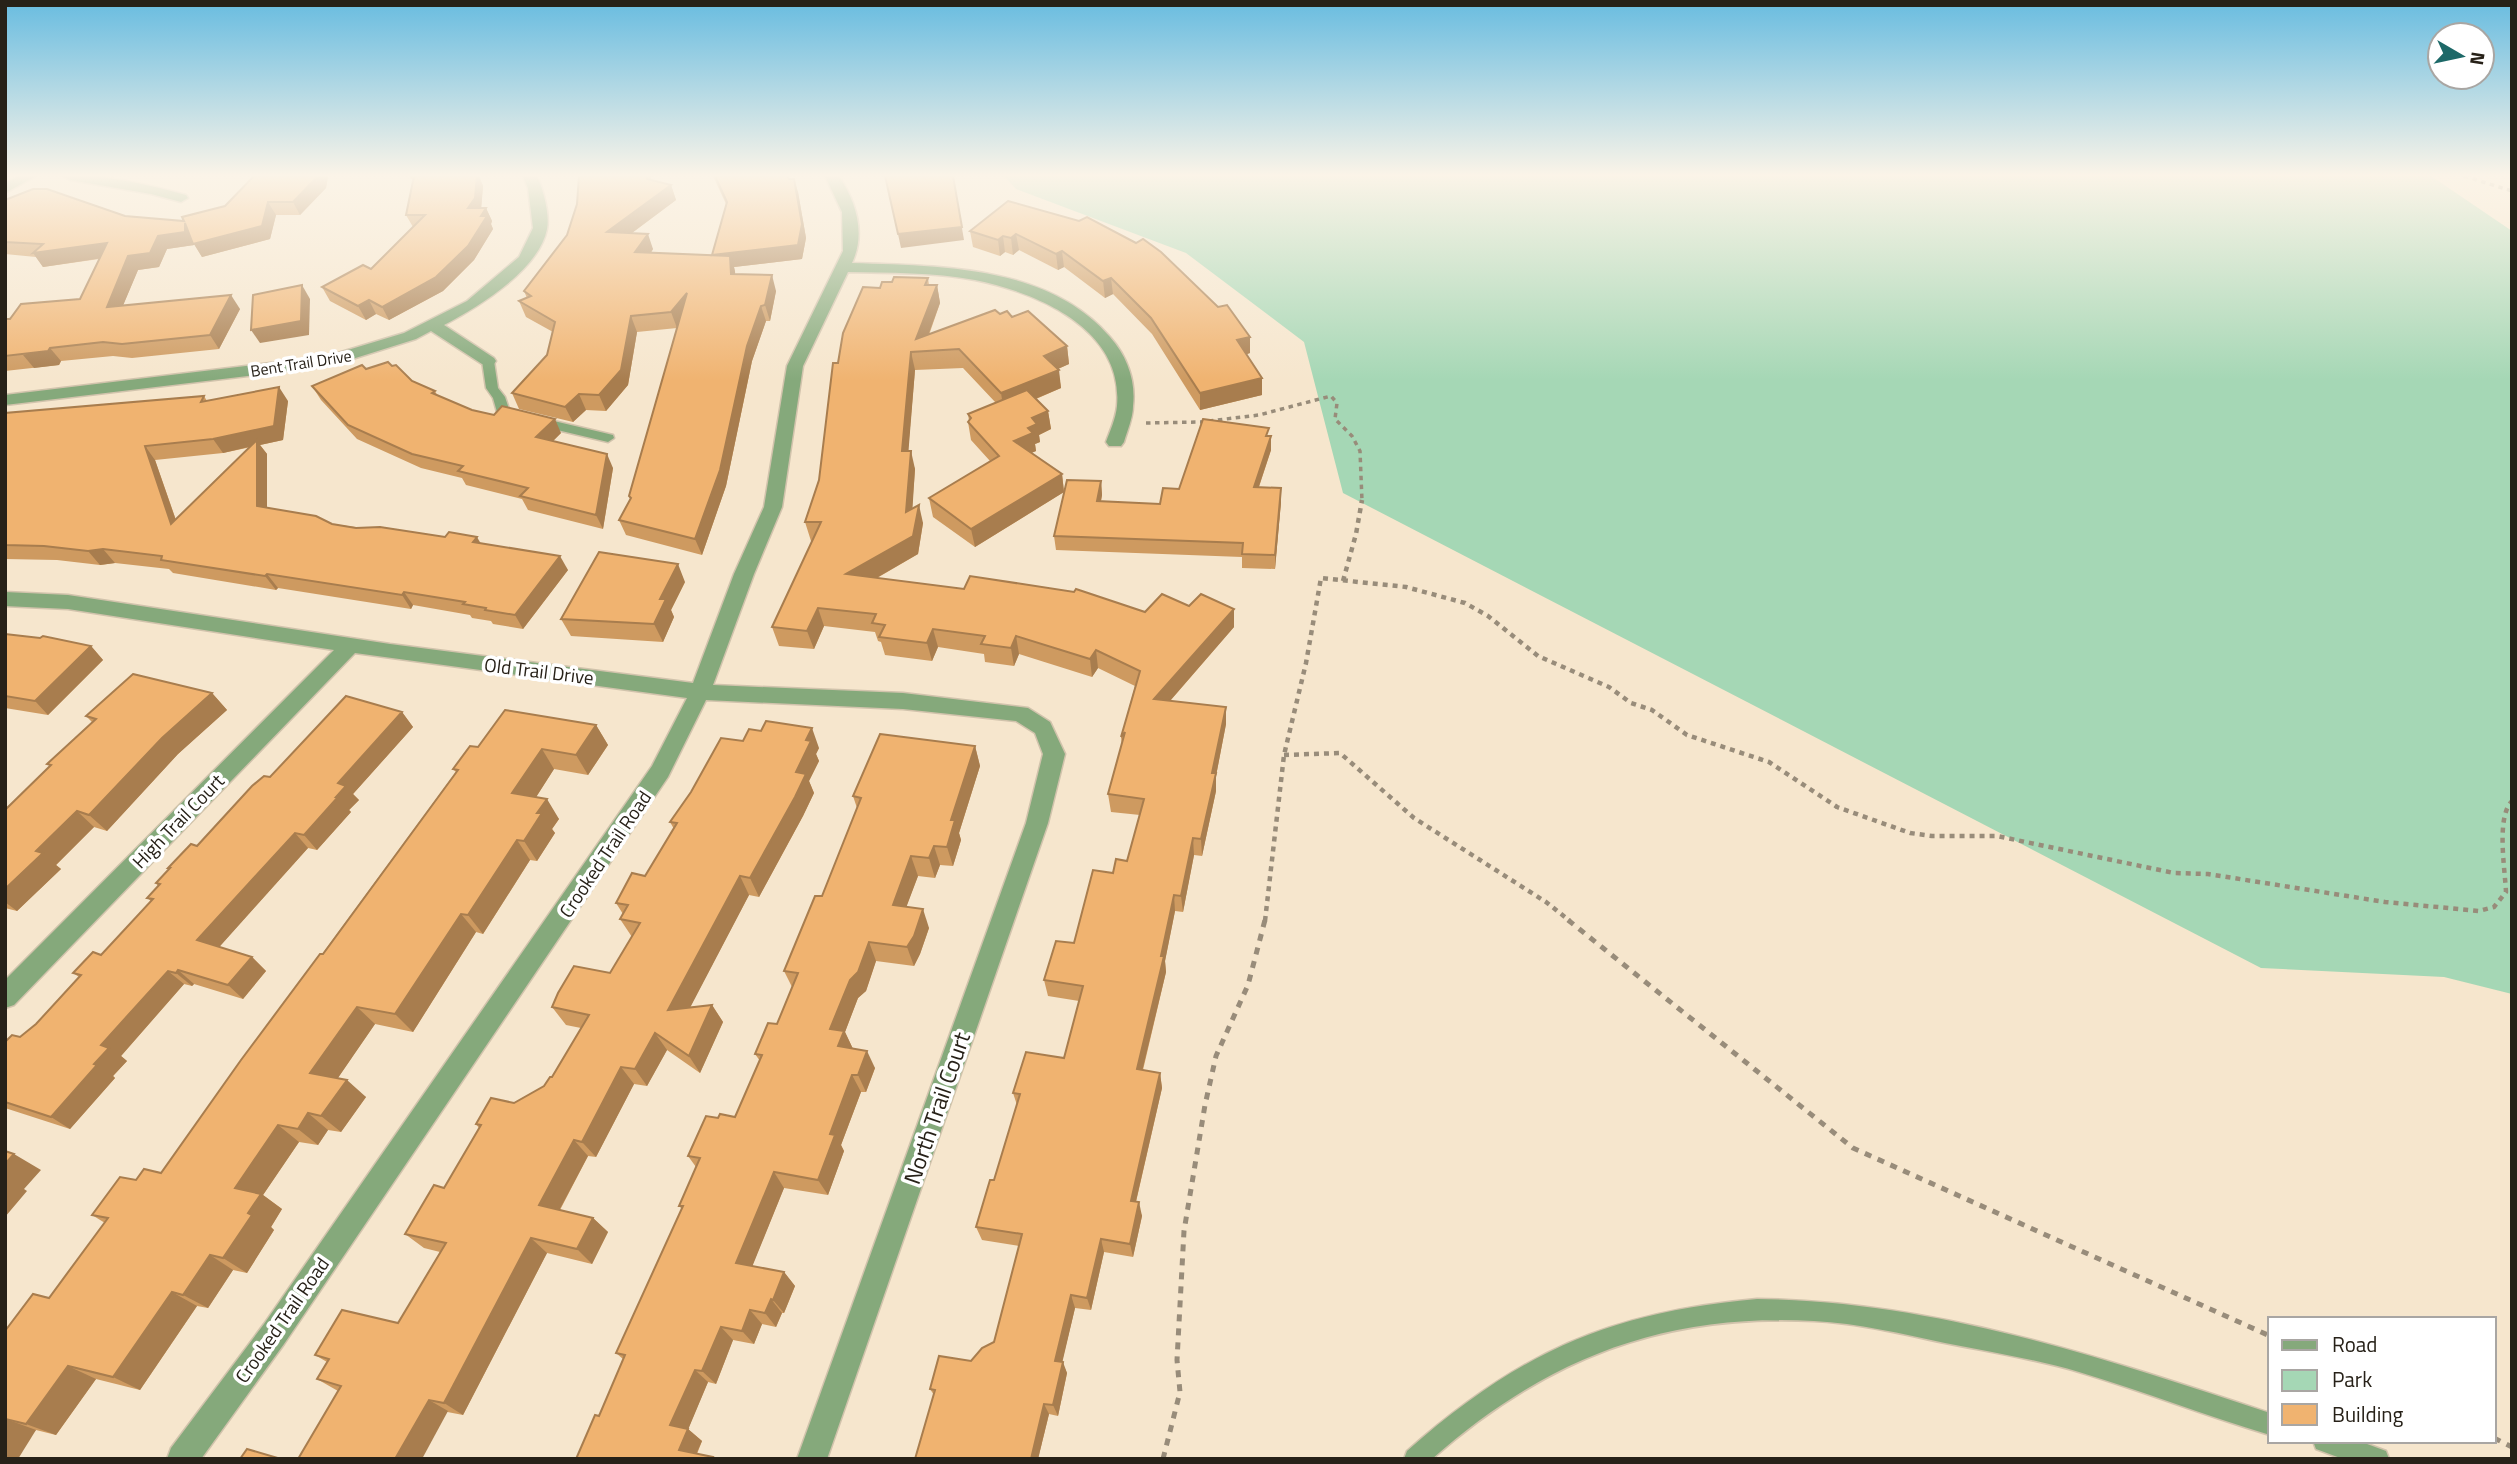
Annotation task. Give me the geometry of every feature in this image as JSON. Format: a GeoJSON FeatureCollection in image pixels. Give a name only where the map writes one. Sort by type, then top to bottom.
{"type":"FeatureCollection","features":[{"type":"Feature","properties":{"kind":"street","name":"Bent Trail Drive"},"geometry":{"type":"LineString","coordinates":[[5,400],[330,361],[384,346],[434,326],[489,292],[515,270],[534,244]]}},
{"type":"Feature","properties":{"kind":"street","name":"Crooked Trail Road"},"geometry":{"type":"LineString","coordinates":[[182,1459],[274,1335],[660,771],[700,692],[744,574],[773,507],[794,366],[843,267],[850,244]]}},
{"type":"Feature","properties":{"kind":"street"},"geometry":{"type":"LineString","coordinates":[[843,267],[952,272],[977,276],[1023,288],[1061,305],[1093,326],[1117,355],[1128,388],[1124,423],[1115,442]]}},
{"type":"Feature","properties":{"kind":"street"},"geometry":{"type":"LineString","coordinates":[[434,326],[488,361]]}},
{"type":"Feature","properties":{"kind":"street","name":"Old Trail Drive"},"geometry":{"type":"LineString","coordinates":[[5,599],[68,603],[351,645],[700,692],[914,702],[1021,714],[1043,729],[1054,754]]}},
{"type":"Feature","properties":{"kind":"street","name":"High Trail Court"},"geometry":{"type":"LineString","coordinates":[[5,997],[351,645]]}},
{"type":"Feature","properties":{"kind":"street","name":"North Trail Court"},"geometry":{"type":"LineString","coordinates":[[812,1459],[1037,823],[1054,754]]}},
{"type":"Feature","properties":{"kind":"lane"},"geometry":{"type":"LineString","coordinates":[[488,361],[492,388],[499,397],[503,412],[608,438]]}},
{"type":"Feature","properties":{"kind":"lane"},"geometry":{"type":"LineString","coordinates":[[1415,1459],[1445,1430],[1493,1394],[1542,1364],[1593,1341],[1660,1322],[1701,1314],[1758,1309],[1816,1310],[1875,1318],[2053,1354],[2268,1423]]}},
{"type":"Feature","properties":{"kind":"lane"},"geometry":{"type":"LineString","coordinates":[[2330,1443],[2378,1459]]}},
{"type":"Feature","properties":{"kind":"path"},"geometry":{"type":"LineString","coordinates":[[1124,423],[1165,424],[1261,414],[1296,408],[1331,396],[1337,402],[1332,414],[1335,423],[1354,438],[1360,451],[1362,477],[1357,538],[1343,581]]}},
{"type":"Feature","properties":{"kind":"path"},"geometry":{"type":"LineString","coordinates":[[1163,1459],[1181,1392],[1177,1360],[1184,1231],[1205,1105],[1216,1056],[1248,985],[1258,953],[1265,919],[1284,755],[1306,663],[1321,578],[1406,587],[1465,603],[1488,616],[1538,656],[1609,687],[1631,703],[1652,710],[1687,735],[1769,762],[1837,807],[1910,833],[1932,836],[1997,836],[2174,873],[2208,874],[2385,902],[2479,911],[2494,907],[2506,892],[2503,821],[2505,808],[2512,801]]}},
{"type":"Feature","properties":{"kind":"path"},"geometry":{"type":"LineString","coordinates":[[1284,755],[1340,753],[1414,818],[1546,902],[1853,1147],[2268,1335]]}},
{"type":"Feature","properties":{"kind":"path"},"geometry":{"type":"LineString","coordinates":[[2496,1439],[2512,1447]]}},
{"type":"Feature","properties":{"kind":"green space"},"geometry":{"type":"Polygon","coordinates":[[[1163,244],[2512,244],[2512,994],[2444,977],[2261,968],[1343,493],[1304,342],[1186,253],[1163,244]]]}},
{"type":"Feature","properties":{"kind":"building"},"geometry":{"type":"Polygon","coordinates":[[[43,244],[97,244],[33,253],[43,244]]]}},
{"type":"Feature","properties":{"kind":"building"},"geometry":{"type":"Polygon","coordinates":[[[106,244],[154,244],[150,253],[128,256],[107,307],[231,295],[210,335],[122,344],[103,342],[5,356],[5,319],[10,319],[21,304],[80,299],[106,244]]]}},
{"type":"Feature","properties":{"kind":"building"},"geometry":{"type":"Polygon","coordinates":[[[396,244],[469,244],[436,277],[382,307],[369,300],[358,306],[322,287],[363,265],[371,269],[396,244]]]}},
{"type":"Feature","properties":{"kind":"building"},"geometry":{"type":"Polygon","coordinates":[[[560,244],[641,244],[635,252],[730,256],[731,274],[772,275],[765,305],[761,306],[747,346],[720,470],[695,539],[619,520],[631,498],[629,496],[687,293],[671,312],[631,316],[621,370],[599,395],[579,394],[565,407],[512,393],[547,355],[555,322],[519,301],[531,296],[524,291],[560,244]]]}},
{"type":"Feature","properties":{"kind":"building"},"geometry":{"type":"Polygon","coordinates":[[[715,244],[798,244],[798,245],[712,255],[715,244]]]}},
{"type":"Feature","properties":{"kind":"building"},"geometry":{"type":"Polygon","coordinates":[[[1037,244],[1150,244],[1218,307],[1227,305],[1250,337],[1237,340],[1262,378],[1200,393],[1151,318],[1111,278],[1103,281],[1062,251],[1056,254],[1037,244]]]}},
{"type":"Feature","properties":{"kind":"building"},"geometry":{"type":"Polygon","coordinates":[[[894,277],[928,278],[925,285],[937,285],[916,339],[995,310],[1000,314],[1007,311],[1012,317],[1028,311],[1067,346],[1044,356],[1059,370],[1001,393],[959,349],[911,352],[902,451],[911,451],[906,512],[919,505],[913,536],[846,574],[964,589],[970,576],[1074,592],[1076,589],[1145,612],[1162,594],[1189,606],[1201,594],[1234,609],[1154,699],[1226,707],[1212,773],[1216,773],[1201,839],[1193,838],[1181,896],[1174,895],[1161,956],[1164,956],[1137,1069],[1160,1073],[1131,1201],[1139,1202],[1130,1244],[1101,1239],[1087,1298],[1071,1295],[1055,1361],[1063,1362],[1053,1405],[1044,1404],[1031,1459],[915,1459],[935,1390],[930,1389],[939,1356],[971,1361],[982,1348],[994,1342],[1022,1234],[976,1227],[990,1180],[994,1180],[1020,1094],[1013,1093],[1026,1052],[1064,1058],[1083,986],[1044,980],[1056,941],[1074,943],[1093,870],[1113,873],[1116,859],[1127,861],[1144,799],[1108,794],[1140,671],[1096,650],[1090,659],[1016,636],[1011,648],[981,644],[985,636],[933,629],[927,643],[879,637],[885,625],[872,623],[876,614],[818,608],[807,631],[772,627],[821,522],[805,522],[819,480],[833,363],[838,363],[843,333],[863,287],[880,288],[882,282],[892,282],[894,277]]]}},
{"type":"Feature","properties":{"kind":"building"},"geometry":{"type":"Polygon","coordinates":[[[302,285],[301,321],[251,330],[253,295],[302,285]]]}},
{"type":"Feature","properties":{"kind":"building"},"geometry":{"type":"Polygon","coordinates":[[[388,362],[392,366],[396,365],[412,381],[435,391],[432,393],[472,410],[494,415],[502,406],[555,419],[536,437],[607,454],[596,515],[520,496],[528,488],[458,471],[463,466],[412,454],[348,425],[312,386],[362,365],[366,369],[388,362]]]}},
{"type":"Feature","properties":{"kind":"building"},"geometry":{"type":"Polygon","coordinates":[[[279,387],[274,426],[213,439],[145,446],[171,524],[257,440],[257,506],[316,516],[332,524],[356,528],[380,527],[445,537],[449,532],[477,537],[473,542],[560,556],[515,615],[463,604],[465,602],[267,574],[265,576],[161,560],[162,556],[103,549],[88,551],[5,545],[5,413],[204,396],[201,402],[279,387]]]}},
{"type":"Feature","properties":{"kind":"building"},"geometry":{"type":"Polygon","coordinates":[[[1027,390],[1048,411],[1032,418],[1037,424],[1028,428],[1033,433],[1014,441],[1062,474],[971,529],[929,498],[999,456],[968,422],[971,418],[968,414],[1027,390]]]}},
{"type":"Feature","properties":{"kind":"building"},"geometry":{"type":"Polygon","coordinates":[[[1203,419],[1269,428],[1266,436],[1271,436],[1254,487],[1281,488],[1275,555],[1242,554],[1243,543],[1054,536],[1067,480],[1101,481],[1097,501],[1160,504],[1163,488],[1179,489],[1203,419]]]}},
{"type":"Feature","properties":{"kind":"building"},"geometry":{"type":"Polygon","coordinates":[[[599,552],[678,564],[660,599],[666,599],[654,624],[561,619],[599,552]]]}},
{"type":"Feature","properties":{"kind":"building"},"geometry":{"type":"Polygon","coordinates":[[[5,634],[40,638],[43,636],[91,646],[35,701],[5,696],[5,634]]]}},
{"type":"Feature","properties":{"kind":"building"},"geometry":{"type":"Polygon","coordinates":[[[133,674],[212,693],[162,738],[89,815],[77,811],[36,851],[43,853],[5,889],[5,810],[51,765],[47,764],[96,719],[86,716],[133,674]]]}},
{"type":"Feature","properties":{"kind":"building"},"geometry":{"type":"Polygon","coordinates":[[[346,696],[402,712],[338,783],[346,786],[304,835],[295,833],[197,940],[252,957],[228,985],[178,970],[176,973],[168,971],[101,1045],[109,1048],[51,1117],[5,1102],[5,1042],[12,1035],[20,1037],[36,1024],[81,975],[73,973],[93,952],[101,955],[153,899],[147,898],[160,884],[156,883],[168,868],[191,844],[197,846],[252,786],[264,776],[270,777],[346,696]]]}},
{"type":"Feature","properties":{"kind":"building"},"geometry":{"type":"Polygon","coordinates":[[[505,710],[596,725],[576,755],[542,749],[512,793],[547,799],[537,813],[542,813],[524,841],[517,840],[468,915],[461,914],[395,1014],[357,1007],[310,1073],[347,1080],[321,1116],[308,1113],[298,1129],[278,1125],[235,1188],[261,1194],[248,1213],[252,1215],[223,1258],[210,1255],[183,1295],[172,1292],[113,1377],[68,1366],[26,1424],[5,1420],[5,1331],[33,1294],[49,1298],[108,1218],[92,1215],[120,1177],[136,1180],[144,1169],[161,1173],[241,1060],[320,954],[323,954],[458,770],[453,769],[470,746],[478,747],[505,710]]]}},
{"type":"Feature","properties":{"kind":"building"},"geometry":{"type":"Polygon","coordinates":[[[766,721],[812,728],[806,740],[811,741],[796,772],[806,774],[750,878],[740,876],[668,1010],[712,1005],[689,1056],[655,1033],[635,1069],[621,1067],[582,1142],[574,1140],[539,1205],[593,1218],[577,1249],[531,1238],[444,1403],[429,1400],[395,1459],[298,1459],[341,1386],[317,1379],[329,1359],[315,1355],[342,1310],[398,1323],[446,1243],[405,1234],[434,1185],[444,1188],[481,1125],[476,1124],[491,1098],[514,1103],[544,1086],[552,1077],[589,1015],[552,1007],[574,966],[610,973],[640,923],[620,919],[628,905],[616,903],[632,873],[645,876],[677,823],[670,822],[691,792],[721,738],[743,741],[749,729],[761,731],[766,721]]]}},
{"type":"Feature","properties":{"kind":"building"},"geometry":{"type":"Polygon","coordinates":[[[880,734],[975,746],[951,820],[955,820],[947,847],[934,846],[929,858],[911,856],[893,905],[923,909],[914,936],[907,947],[869,942],[858,972],[850,980],[830,1029],[844,1031],[838,1046],[867,1051],[858,1075],[852,1075],[830,1134],[835,1135],[818,1180],[774,1172],[736,1263],[784,1272],[773,1300],[771,1299],[765,1313],[750,1310],[742,1331],[721,1327],[702,1371],[695,1370],[670,1425],[688,1429],[679,1450],[713,1457],[576,1459],[595,1415],[599,1416],[625,1355],[616,1353],[683,1206],[679,1206],[700,1158],[688,1156],[706,1116],[718,1118],[720,1114],[735,1117],[762,1055],[755,1054],[768,1023],[777,1024],[798,973],[784,971],[815,896],[822,896],[861,798],[853,796],[880,734]]]}},
{"type":"Feature","properties":{"kind":"building"},"geometry":{"type":"Polygon","coordinates":[[[5,1151],[14,1154],[5,1164],[5,1151]]]}},
{"type":"Feature","properties":{"kind":"building"},"geometry":{"type":"Polygon","coordinates":[[[247,1449],[281,1459],[240,1459],[247,1449]]]}}]}
